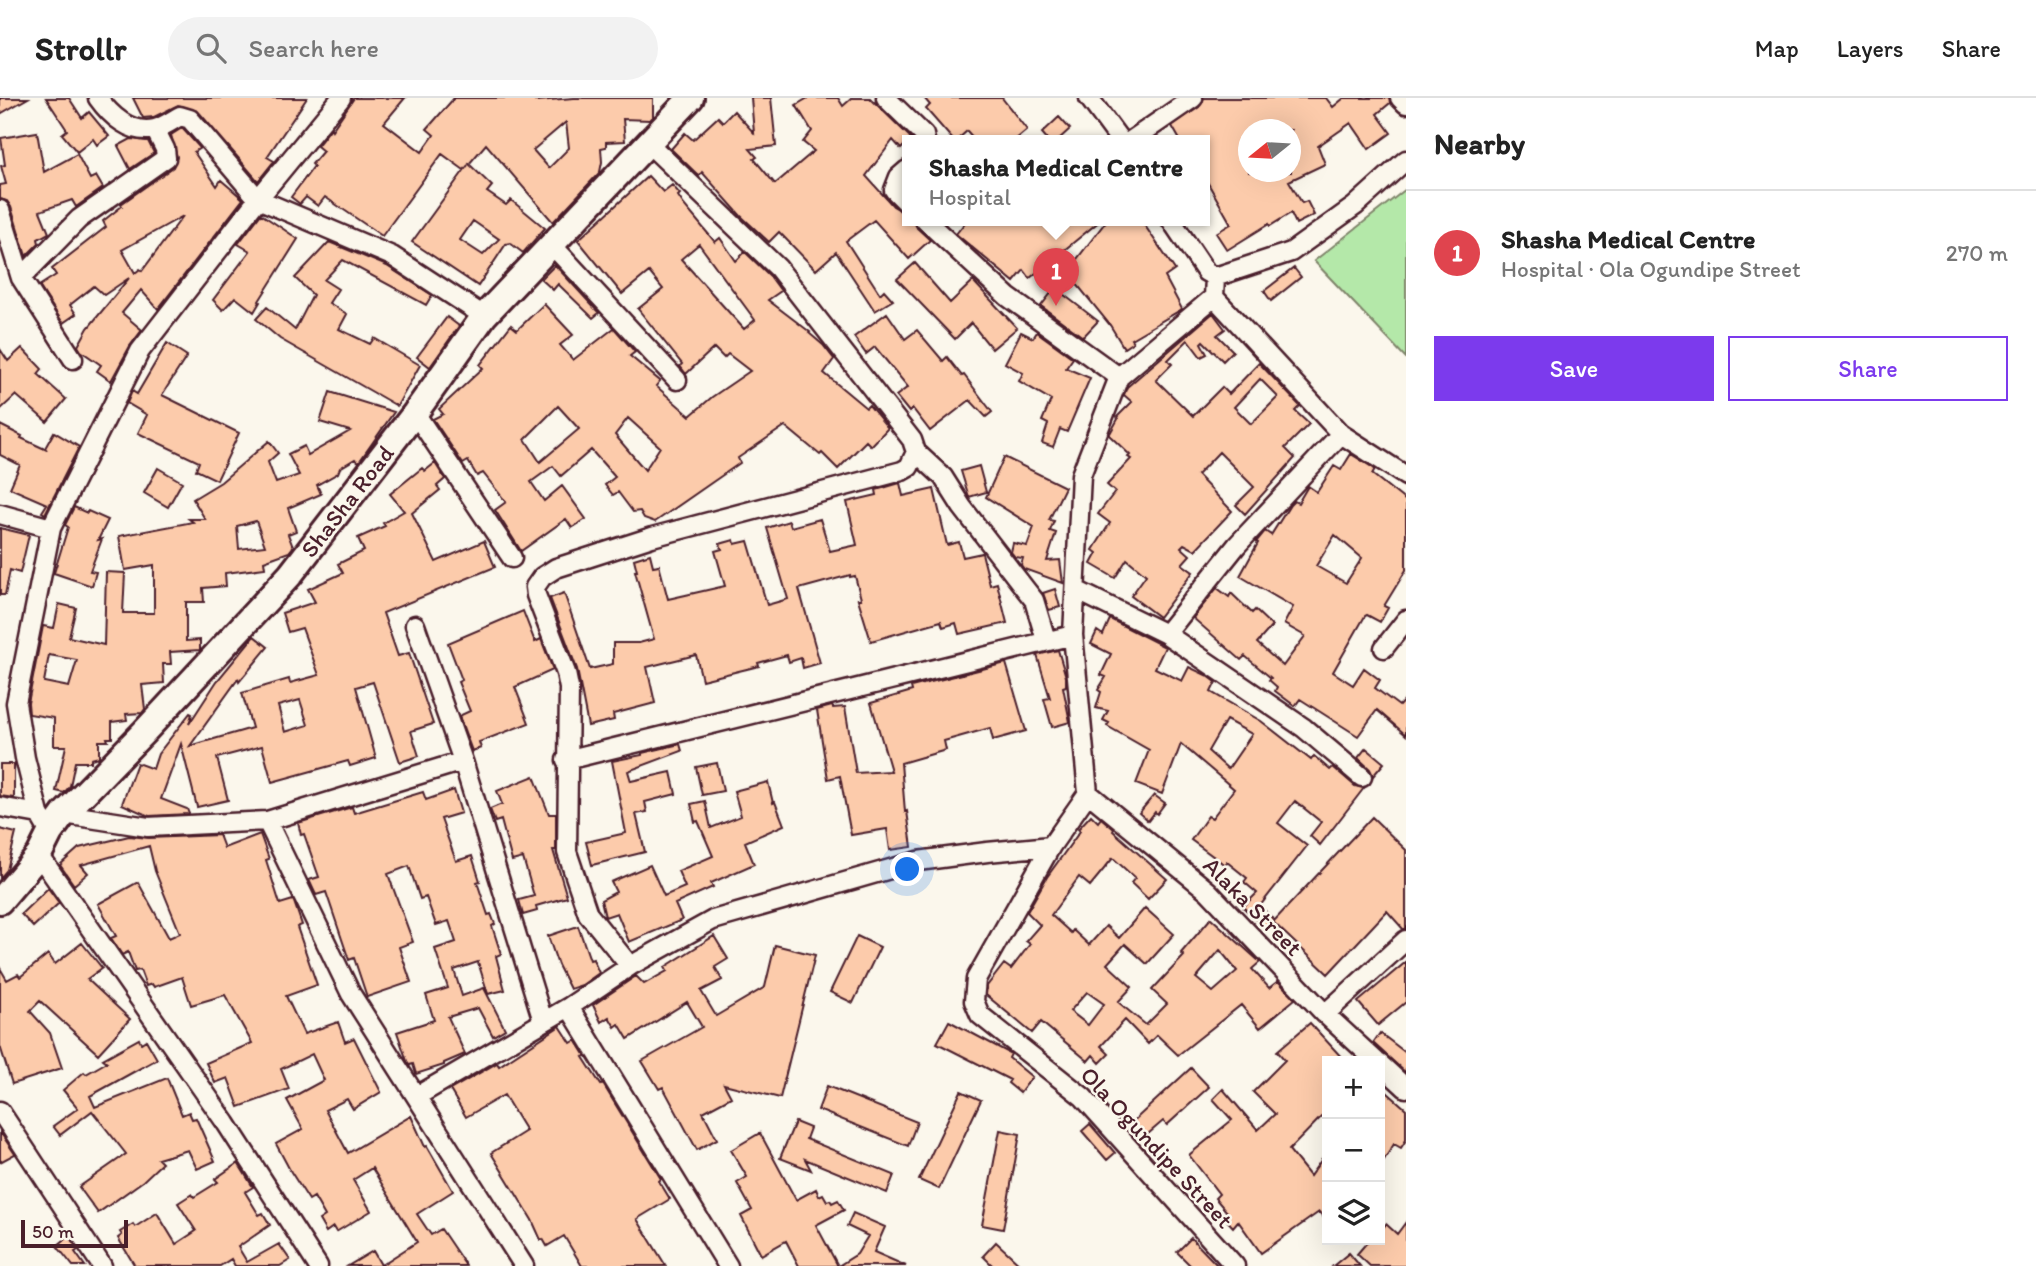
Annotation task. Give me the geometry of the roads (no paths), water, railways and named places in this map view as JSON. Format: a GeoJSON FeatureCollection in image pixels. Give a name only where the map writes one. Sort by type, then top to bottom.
{"type":"FeatureCollection","features":[{"type":"Feature","properties":{"kind":"street"},"geometry":{"type":"LineString","coordinates":[[98,98],[108,111],[133,129],[155,129],[180,116],[190,119],[258,199],[392,256],[484,316]]}},
{"type":"Feature","properties":{"kind":"street"},"geometry":{"type":"LineString","coordinates":[[318,1266],[226,1124],[48,829],[25,758],[16,703],[51,528],[140,351],[258,199],[341,98]]}},
{"type":"Feature","properties":{"kind":"street","name":"ShaSha Road"},"geometry":{"type":"LineString","coordinates":[[0,901],[48,829],[144,732],[290,575],[415,413],[484,316],[691,98]]}},
{"type":"Feature","properties":{"kind":"street"},"geometry":{"type":"LineString","coordinates":[[886,98],[924,135]]}},
{"type":"Feature","properties":{"kind":"street"},"geometry":{"type":"LineString","coordinates":[[1090,98],[1116,135]]}},
{"type":"Feature","properties":{"kind":"street"},"geometry":{"type":"LineString","coordinates":[[1139,135],[1193,98]]}},
{"type":"Feature","properties":{"kind":"street"},"geometry":{"type":"LineString","coordinates":[[1400,98],[1406,104]]}},
{"type":"Feature","properties":{"kind":"street"},"geometry":{"type":"LineString","coordinates":[[21,278],[79,219],[166,158],[165,149],[155,129]]}},
{"type":"Feature","properties":{"kind":"street"},"geometry":{"type":"LineString","coordinates":[[648,143],[778,268],[912,440],[916,452],[943,478],[962,507],[1027,590],[1034,600],[1046,640]]}},
{"type":"Feature","properties":{"kind":"street"},"geometry":{"type":"LineString","coordinates":[[1175,226],[1206,272],[1215,276],[1291,252],[1355,206],[1406,160]]}},
{"type":"Feature","properties":{"kind":"street"},"geometry":{"type":"LineString","coordinates":[[902,174],[894,190],[902,198]]}},
{"type":"Feature","properties":{"kind":"street"},"geometry":{"type":"LineString","coordinates":[[0,210],[21,278],[73,359]]}},
{"type":"Feature","properties":{"kind":"street"},"geometry":{"type":"LineString","coordinates":[[931,226],[1008,298],[1119,377]]}},
{"type":"Feature","properties":{"kind":"street"},"geometry":{"type":"LineString","coordinates":[[552,245],[677,380]]}},
{"type":"Feature","properties":{"kind":"street"},"geometry":{"type":"LineString","coordinates":[[1215,276],[1214,297],[1341,434],[1406,476]]}},
{"type":"Feature","properties":{"kind":"street"},"geometry":{"type":"LineString","coordinates":[[1088,793],[1073,635],[1081,475],[1119,377],[1214,297]]}},
{"type":"Feature","properties":{"kind":"street"},"geometry":{"type":"LineString","coordinates":[[415,413],[512,558]]}},
{"type":"Feature","properties":{"kind":"street"},"geometry":{"type":"LineString","coordinates":[[1166,634],[1237,545],[1341,434]]}},
{"type":"Feature","properties":{"kind":"street"},"geometry":{"type":"LineString","coordinates":[[630,966],[588,914],[567,852],[566,760],[569,688],[535,587],[542,577],[556,568],[652,537],[902,471],[909,467],[916,452]]}},
{"type":"Feature","properties":{"kind":"street"},"geometry":{"type":"LineString","coordinates":[[0,514],[51,528]]}},
{"type":"Feature","properties":{"kind":"street"},"geometry":{"type":"LineString","coordinates":[[1076,590],[1166,634],[1304,727],[1362,778]]}},
{"type":"Feature","properties":{"kind":"street"},"geometry":{"type":"LineString","coordinates":[[1384,648],[1406,620]]}},
{"type":"Feature","properties":{"kind":"street"},"geometry":{"type":"LineString","coordinates":[[415,625],[463,761],[543,1021]]}},
{"type":"Feature","properties":{"kind":"street"},"geometry":{"type":"LineString","coordinates":[[566,760],[1073,635]]}},
{"type":"Feature","properties":{"kind":"street"},"geometry":{"type":"LineString","coordinates":[[0,807],[48,829],[267,821],[463,761]]}},
{"type":"Feature","properties":{"kind":"street","name":"Ola Ogundipe Street"},"geometry":{"type":"LineString","coordinates":[[1088,793],[1051,846],[976,979],[974,1001],[980,1015],[1083,1097],[1235,1266]]}},
{"type":"Feature","properties":{"kind":"street","name":"Alaka Street"},"geometry":{"type":"LineString","coordinates":[[1088,793],[1208,891],[1325,1014],[1370,1056]]}},
{"type":"Feature","properties":{"kind":"street"},"geometry":{"type":"LineString","coordinates":[[267,821],[351,995],[524,1266]]}},
{"type":"Feature","properties":{"kind":"street"},"geometry":{"type":"LineString","coordinates":[[417,1097],[569,1007],[630,966],[713,920],[918,861],[1051,846]]}},
{"type":"Feature","properties":{"kind":"street"},"geometry":{"type":"LineString","coordinates":[[1325,1014],[1406,940]]}},
{"type":"Feature","properties":{"kind":"street"},"geometry":{"type":"LineString","coordinates":[[569,1007],[727,1266]]}},
{"type":"Feature","properties":{"kind":"street","name":"Alaka Street"},"geometry":{"type":"LineString","coordinates":[[1385,1069],[1406,1088]]}},
{"type":"Feature","properties":{"kind":"street"},"geometry":{"type":"LineString","coordinates":[[0,1111],[102,1266]]}},
{"type":"Feature","properties":{"kind":"place","name":"Shasha Medical Centre"},"geometry":{"type":"Point","coordinates":[1056,306]}}]}
